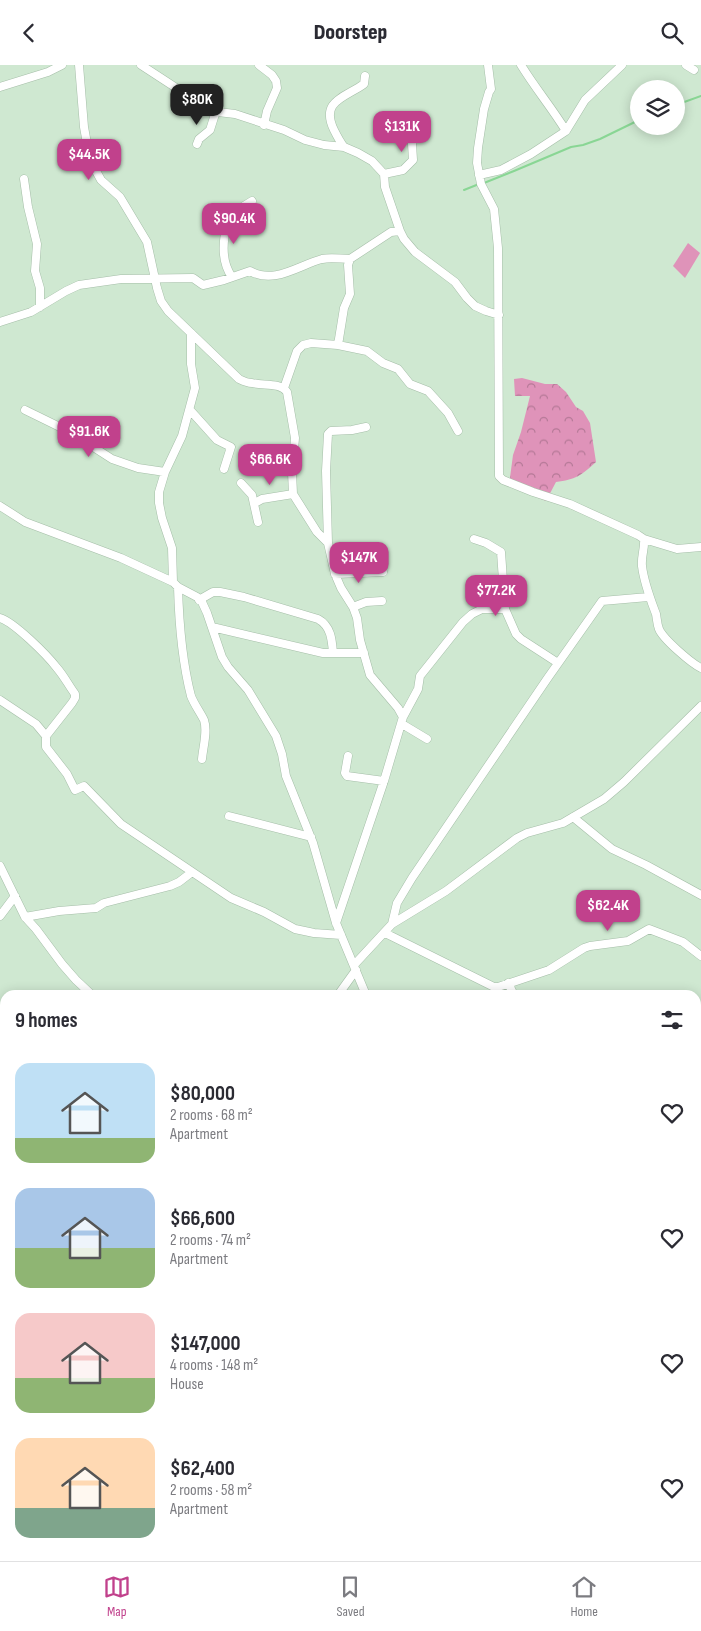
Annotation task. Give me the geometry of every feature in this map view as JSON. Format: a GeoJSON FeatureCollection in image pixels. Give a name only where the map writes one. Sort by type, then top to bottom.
{"type":"FeatureCollection","features":[{"type":"Feature","properties":{"kind":"street"},"geometry":{"type":"LineString","coordinates":[[0,87],[48,72],[62,65]]}},
{"type":"Feature","properties":{"kind":"street"},"geometry":{"type":"LineString","coordinates":[[79,65],[84,127],[90,160],[102,180],[120,197],[126,210],[135,220],[146,242],[161,301],[168,311],[240,379],[250,383],[284,388],[288,392],[295,438],[292,472],[293,493],[316,532],[328,543]]}},
{"type":"Feature","properties":{"kind":"street"},"geometry":{"type":"LineString","coordinates":[[141,65],[187,95],[216,111],[235,114],[284,130],[305,140],[324,145],[344,147],[372,161],[384,174],[385,187],[400,231],[415,252],[455,282],[466,297],[476,306],[499,315]]}},
{"type":"Feature","properties":{"kind":"street"},"geometry":{"type":"LineString","coordinates":[[259,65],[272,75],[276,81],[277,88],[267,111],[264,125]]}},
{"type":"Feature","properties":{"kind":"street"},"geometry":{"type":"LineString","coordinates":[[488,65],[491,89],[488,92],[484,109],[478,148],[479,175],[481,184],[494,209],[498,248],[499,476],[503,480],[533,492],[570,504],[644,539],[677,549],[701,547]]}},
{"type":"Feature","properties":{"kind":"street"},"geometry":{"type":"LineString","coordinates":[[521,65],[534,87],[552,107],[566,131]]}},
{"type":"Feature","properties":{"kind":"street"},"geometry":{"type":"LineString","coordinates":[[479,175],[501,170],[531,154],[566,131],[585,100],[622,65]]}},
{"type":"Feature","properties":{"kind":"street"},"geometry":{"type":"LineString","coordinates":[[686,65],[694,70]]}},
{"type":"Feature","properties":{"kind":"street"},"geometry":{"type":"LineString","coordinates":[[344,147],[330,123],[329,112],[336,101],[364,84],[365,76]]}},
{"type":"Feature","properties":{"kind":"street"},"geometry":{"type":"LineString","coordinates":[[198,144],[198,139],[210,130],[216,111]]}},
{"type":"Feature","properties":{"kind":"street"},"geometry":{"type":"LineString","coordinates":[[384,174],[403,171],[413,160],[412,144],[416,132]]}},
{"type":"Feature","properties":{"kind":"street"},"geometry":{"type":"LineString","coordinates":[[24,179],[36,244],[35,271],[40,288],[40,307]]}},
{"type":"Feature","properties":{"kind":"street"},"geometry":{"type":"LineString","coordinates":[[232,277],[226,269],[223,244],[228,216],[252,201]]}},
{"type":"Feature","properties":{"kind":"street"},"geometry":{"type":"LineString","coordinates":[[0,322],[31,313],[79,285],[121,279],[193,278],[203,285],[250,271],[256,275],[266,276],[285,273],[323,259],[350,259],[391,232],[400,231]]}},
{"type":"Feature","properties":{"kind":"street"},"geometry":{"type":"LineString","coordinates":[[338,345],[344,309],[350,294],[348,265],[350,259]]}},
{"type":"Feature","properties":{"kind":"street"},"geometry":{"type":"LineString","coordinates":[[191,333],[191,364],[195,388],[182,436],[165,472],[159,492],[162,518],[172,548],[181,635],[192,697],[204,721],[202,759]]}},
{"type":"Feature","properties":{"kind":"street"},"geometry":{"type":"LineString","coordinates":[[284,388],[297,351],[303,345],[311,343],[338,345],[367,351],[383,363],[398,369],[410,384],[428,391],[448,413],[458,431]]}},
{"type":"Feature","properties":{"kind":"street"},"geometry":{"type":"LineString","coordinates":[[25,410],[70,432],[112,459],[138,467],[165,472]]}},
{"type":"Feature","properties":{"kind":"street"},"geometry":{"type":"LineString","coordinates":[[190,410],[217,440],[231,447],[224,469]]}},
{"type":"Feature","properties":{"kind":"street"},"geometry":{"type":"LineString","coordinates":[[366,427],[331,431],[328,434],[326,471],[328,543],[335,574],[357,618],[370,675],[398,708],[402,721],[427,739]]}},
{"type":"Feature","properties":{"kind":"street"},"geometry":{"type":"LineString","coordinates":[[241,483],[248,488],[255,503],[258,522]]}},
{"type":"Feature","properties":{"kind":"street"},"geometry":{"type":"LineString","coordinates":[[255,503],[262,499],[293,493]]}},
{"type":"Feature","properties":{"kind":"street"},"geometry":{"type":"LineString","coordinates":[[0,506],[26,522],[121,558],[176,585],[199,600],[207,613],[222,657],[248,690],[276,736],[286,775],[311,837],[336,923],[364,990]]}},
{"type":"Feature","properties":{"kind":"street"},"geometry":{"type":"LineString","coordinates":[[474,539],[486,543],[501,553],[505,609],[516,634],[558,663]]}},
{"type":"Feature","properties":{"kind":"street"},"geometry":{"type":"LineString","coordinates":[[644,539],[645,545],[641,564],[648,597],[657,617],[658,628],[694,665],[701,668]]}},
{"type":"Feature","properties":{"kind":"street"},"geometry":{"type":"LineString","coordinates":[[335,574],[383,573]]}},
{"type":"Feature","properties":{"kind":"street"},"geometry":{"type":"LineString","coordinates":[[199,600],[213,592],[220,592],[244,597],[318,619],[323,621],[331,635],[333,653]]}},
{"type":"Feature","properties":{"kind":"street"},"geometry":{"type":"LineString","coordinates":[[392,924],[397,903],[412,878],[602,601],[648,597]]}},
{"type":"Feature","properties":{"kind":"street"},"geometry":{"type":"LineString","coordinates":[[353,607],[366,602],[382,601]]}},
{"type":"Feature","properties":{"kind":"street"},"geometry":{"type":"LineString","coordinates":[[336,923],[384,781],[402,721],[418,689],[420,676],[463,622],[472,614],[482,609],[505,609]]}},
{"type":"Feature","properties":{"kind":"street"},"geometry":{"type":"LineString","coordinates":[[0,618],[11,623],[57,667],[75,694],[72,703],[46,736],[46,747],[67,774],[75,789],[84,786],[121,825],[231,898],[264,912],[295,929],[314,933],[341,935]]}},
{"type":"Feature","properties":{"kind":"street"},"geometry":{"type":"LineString","coordinates":[[212,627],[308,651],[364,653]]}},
{"type":"Feature","properties":{"kind":"street"},"geometry":{"type":"LineString","coordinates":[[0,700],[36,724],[46,736]]}},
{"type":"Feature","properties":{"kind":"street"},"geometry":{"type":"LineString","coordinates":[[341,990],[355,967],[392,924],[446,891],[517,838],[527,833],[563,823],[612,793],[701,706]]}},
{"type":"Feature","properties":{"kind":"street"},"geometry":{"type":"LineString","coordinates":[[348,756],[345,773],[347,776],[384,781]]}},
{"type":"Feature","properties":{"kind":"street"},"geometry":{"type":"LineString","coordinates":[[229,816],[311,837]]}},
{"type":"Feature","properties":{"kind":"street"},"geometry":{"type":"LineString","coordinates":[[573,817],[612,849],[701,895]]}},
{"type":"Feature","properties":{"kind":"street"},"geometry":{"type":"LineString","coordinates":[[0,866],[25,917],[82,990]]}},
{"type":"Feature","properties":{"kind":"street"},"geometry":{"type":"LineString","coordinates":[[25,917],[59,911],[96,908],[104,903],[170,886],[192,872]]}},
{"type":"Feature","properties":{"kind":"street"},"geometry":{"type":"LineString","coordinates":[[0,916],[15,896]]}},
{"type":"Feature","properties":{"kind":"street"},"geometry":{"type":"LineString","coordinates":[[385,933],[462,970],[490,986],[498,987],[549,970],[584,948],[628,941],[649,929],[683,942],[701,957]]}},
{"type":"Feature","properties":{"kind":"street"},"geometry":{"type":"LineString","coordinates":[[508,983],[512,990]]}},
{"type":"Feature","properties":{"kind":"green space"},"geometry":{"type":"Polygon","coordinates":[[[688,243],[700,253],[685,278],[673,266],[688,243]]]}},
{"type":"Feature","properties":{"kind":"green space"},"geometry":{"type":"Polygon","coordinates":[[[522,378],[545,384],[557,384],[566,392],[576,407],[583,411],[590,423],[596,462],[578,476],[556,482],[546,501],[509,485],[513,455],[530,396],[515,396],[514,379],[522,378]]]}},
{"type":"Feature","properties":{"kind":"waterway"},"geometry":{"type":"LineString","coordinates":[[685,102],[701,96]]}},
{"type":"Feature","properties":{"kind":"waterway"},"geometry":{"type":"LineString","coordinates":[[484,183],[571,147],[600,139],[630,124]]}},
{"type":"Feature","properties":{"kind":"waterway"},"geometry":{"type":"LineString","coordinates":[[464,190],[479,184]]}}]}
